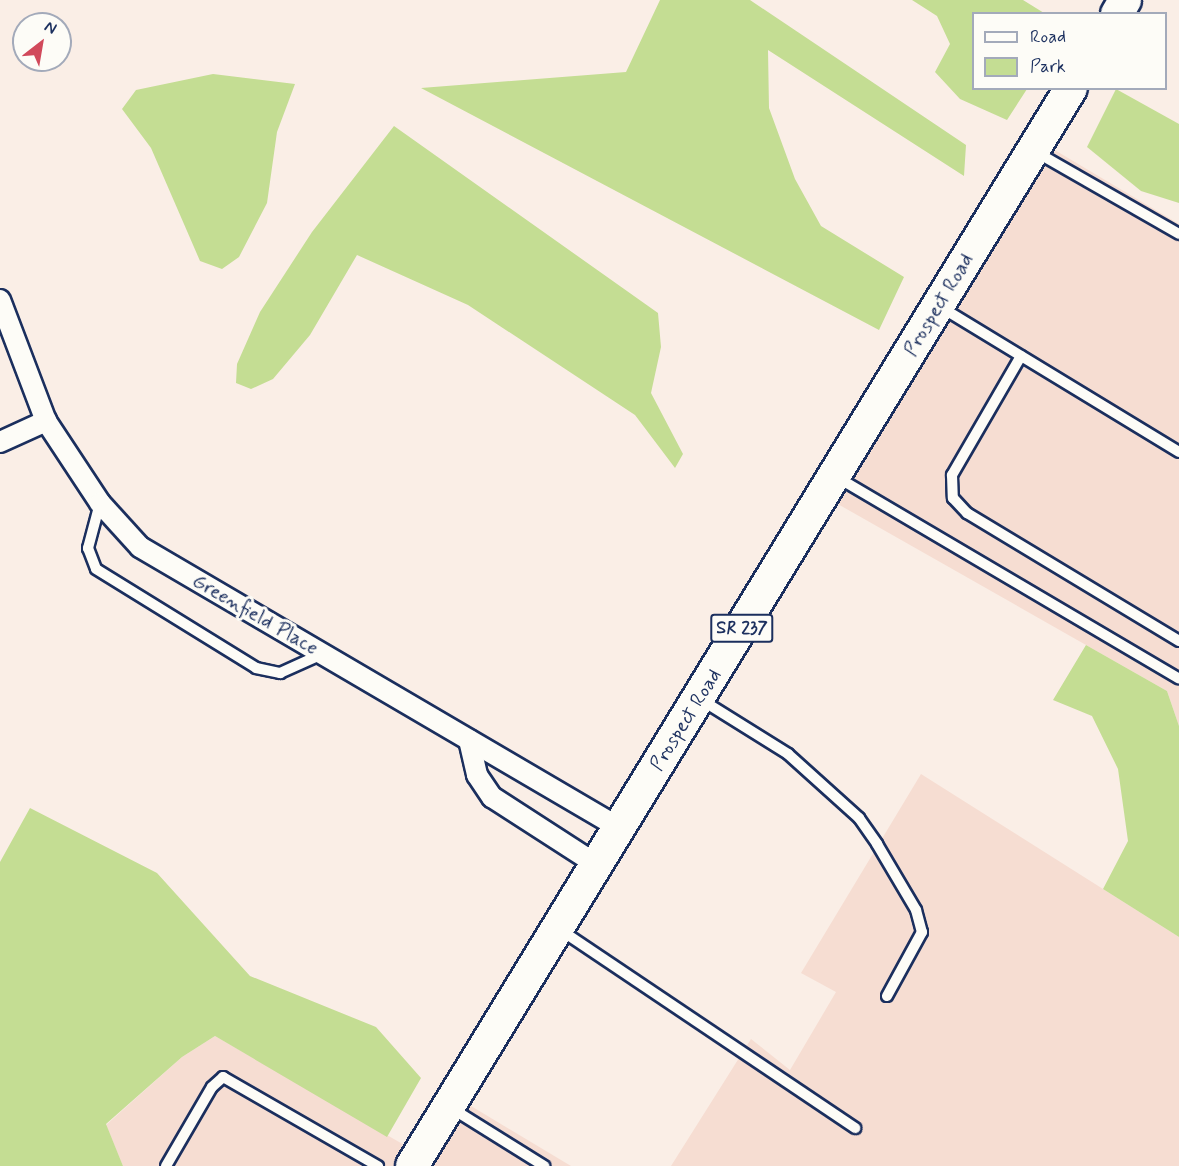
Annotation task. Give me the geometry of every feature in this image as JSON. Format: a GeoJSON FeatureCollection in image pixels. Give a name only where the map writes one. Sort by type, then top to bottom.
{"type":"FeatureCollection","features":[{"type":"Feature","properties":{"kind":"main road","name":"Prospect Road"},"geometry":{"type":"LineString","coordinates":[[412,1166],[594,863],[699,698],[1070,90]]}},
{"type":"Feature","properties":{"kind":"street","name":"Greenfield Place"},"geometry":{"type":"LineString","coordinates":[[0,300],[46,421],[100,503],[140,548],[618,827]]}},
{"type":"Feature","properties":{"kind":"street"},"geometry":{"type":"LineString","coordinates":[[0,442],[46,421]]}},
{"type":"Feature","properties":{"kind":"street"},"geometry":{"type":"LineString","coordinates":[[469,741],[477,775],[492,797],[594,863]]}},
{"type":"Feature","properties":{"kind":"lane"},"geometry":{"type":"LineString","coordinates":[[1033,151],[1179,234]]}},
{"type":"Feature","properties":{"kind":"lane"},"geometry":{"type":"LineString","coordinates":[[939,305],[1179,452]]}},
{"type":"Feature","properties":{"kind":"lane"},"geometry":{"type":"LineString","coordinates":[[1021,356],[952,475],[953,498],[967,513],[1179,641]]}},
{"type":"Feature","properties":{"kind":"lane"},"geometry":{"type":"LineString","coordinates":[[835,475],[1179,679]]}},
{"type":"Feature","properties":{"kind":"lane"},"geometry":{"type":"LineString","coordinates":[[100,503],[88,548],[96,569],[256,668],[280,673],[322,654]]}},
{"type":"Feature","properties":{"kind":"lane"},"geometry":{"type":"LineString","coordinates":[[699,698],[788,754],[859,818],[877,844],[916,910],[922,932],[887,996]]}},
{"type":"Feature","properties":{"kind":"lane"},"geometry":{"type":"LineString","coordinates":[[556,927],[855,1128]]}},
{"type":"Feature","properties":{"kind":"lane"},"geometry":{"type":"LineString","coordinates":[[166,1166],[212,1087],[223,1077],[378,1166]]}},
{"type":"Feature","properties":{"kind":"lane"},"geometry":{"type":"LineString","coordinates":[[448,1106],[544,1166]]}},
{"type":"Feature","properties":{"kind":"shaded area"},"geometry":{"type":"Polygon","coordinates":[[[1053,149],[1179,224],[1179,726],[1167,691],[836,503],[1053,149]]]}},
{"type":"Feature","properties":{"kind":"shaded area"},"geometry":{"type":"Polygon","coordinates":[[[921,774],[1179,937],[1179,1166],[671,1166],[751,1039],[790,1070],[836,992],[801,973],[921,774]]]}},
{"type":"Feature","properties":{"kind":"shaded area"},"geometry":{"type":"Polygon","coordinates":[[[215,1036],[406,1146],[396,1166],[123,1166],[106,1125],[182,1057],[215,1036]]]}},
{"type":"Feature","properties":{"kind":"shaded area"},"geometry":{"type":"Polygon","coordinates":[[[466,1103],[571,1166],[427,1166],[466,1103]]]}},
{"type":"Feature","properties":{"kind":"green space"},"geometry":{"type":"Polygon","coordinates":[[[660,0],[750,0],[966,145],[964,176],[768,50],[769,108],[795,179],[821,226],[904,277],[879,330],[421,88],[626,72],[660,0]]]}},
{"type":"Feature","properties":{"kind":"green space"},"geometry":{"type":"Polygon","coordinates":[[[912,0],[1023,0],[1042,12],[972,12],[972,90],[1026,90],[1007,120],[960,99],[935,72],[950,44],[937,16],[912,0]]]}},
{"type":"Feature","properties":{"kind":"green space"},"geometry":{"type":"Polygon","coordinates":[[[213,74],[295,84],[277,132],[267,203],[239,257],[222,269],[200,261],[151,148],[122,109],[136,90],[213,74]]]}},
{"type":"Feature","properties":{"kind":"green space"},"geometry":{"type":"Polygon","coordinates":[[[1116,90],[1179,124],[1179,203],[1141,191],[1087,147],[1116,90]]]}},
{"type":"Feature","properties":{"kind":"green space"},"geometry":{"type":"Polygon","coordinates":[[[394,126],[658,313],[661,347],[651,393],[683,454],[675,468],[635,415],[468,305],[357,255],[310,335],[273,379],[251,389],[236,383],[237,364],[260,312],[312,232],[394,126]]]}},
{"type":"Feature","properties":{"kind":"green space"},"geometry":{"type":"Polygon","coordinates":[[[1086,645],[1167,691],[1179,726],[1179,937],[1103,889],[1128,841],[1118,769],[1092,716],[1053,700],[1086,645]]]}},
{"type":"Feature","properties":{"kind":"green space"},"geometry":{"type":"Polygon","coordinates":[[[30,808],[157,873],[250,976],[376,1027],[421,1078],[387,1137],[215,1036],[182,1057],[106,1124],[123,1166],[0,1166],[0,862],[30,808]]]}}]}
